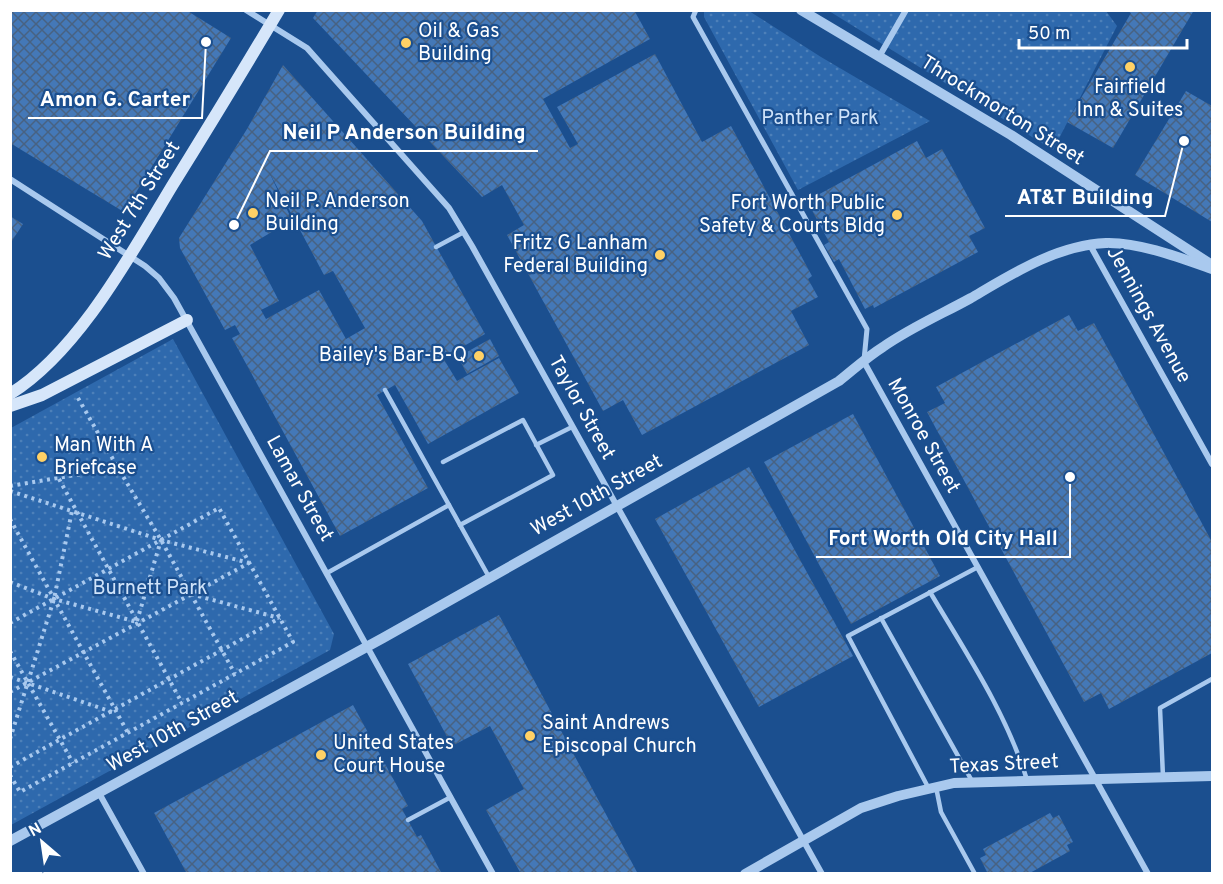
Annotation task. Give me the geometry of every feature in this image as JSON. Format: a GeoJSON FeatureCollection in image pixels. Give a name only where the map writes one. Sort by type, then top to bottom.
{"type":"FeatureCollection","features":[{"type":"Feature","properties":{"kind":"main road","name":"West 7th Street"},"geometry":{"type":"LineString","coordinates":[[10,394],[20,388],[57,354],[86,320],[130,256],[279,10]]}},
{"type":"Feature","properties":{"kind":"main road"},"geometry":{"type":"LineString","coordinates":[[10,406],[42,395],[187,320]]}},
{"type":"Feature","properties":{"kind":"street","name":"Taylor Street"},"geometry":{"type":"LineString","coordinates":[[246,10],[307,48],[449,208],[822,873]]}},
{"type":"Feature","properties":{"kind":"street"},"geometry":{"type":"LineString","coordinates":[[696,10],[693,17],[867,329],[864,362]]}},
{"type":"Feature","properties":{"kind":"street","name":"Throckmorton Street"},"geometry":{"type":"LineString","coordinates":[[801,10],[1011,135],[1212,267]]}},
{"type":"Feature","properties":{"kind":"street"},"geometry":{"type":"LineString","coordinates":[[879,57],[906,10]]}},
{"type":"Feature","properties":{"kind":"street","name":"Lamar Street"},"geometry":{"type":"LineString","coordinates":[[10,180],[130,256],[159,278],[187,320],[493,873]]}},
{"type":"Feature","properties":{"kind":"street","name":"West 10th Street"},"geometry":{"type":"LineString","coordinates":[[10,841],[490,578],[839,381],[883,347],[1026,267],[1064,251],[1090,245],[1124,244],[1212,267]]}},
{"type":"Feature","properties":{"kind":"street","name":"Jennings Avenue"},"geometry":{"type":"LineString","coordinates":[[1090,245],[1212,465]]}},
{"type":"Feature","properties":{"kind":"street","name":"Monroe Street"},"geometry":{"type":"LineString","coordinates":[[864,362],[1148,873]]}},
{"type":"Feature","properties":{"kind":"street","name":"Texas Street"},"geometry":{"type":"LineString","coordinates":[[745,873],[861,808],[898,796],[954,783],[1212,776]]}},
{"type":"Feature","properties":{"kind":"street"},"geometry":{"type":"LineString","coordinates":[[99,793],[144,873]]}},
{"type":"Feature","properties":{"kind":"lane"},"geometry":{"type":"LineString","coordinates":[[436,247],[464,232]]}},
{"type":"Feature","properties":{"kind":"lane"},"geometry":{"type":"LineString","coordinates":[[385,390],[490,578]]}},
{"type":"Feature","properties":{"kind":"lane"},"geometry":{"type":"LineString","coordinates":[[443,462],[523,420],[553,475],[460,525]]}},
{"type":"Feature","properties":{"kind":"lane"},"geometry":{"type":"LineString","coordinates":[[537,445],[572,427]]}},
{"type":"Feature","properties":{"kind":"lane"},"geometry":{"type":"LineString","coordinates":[[327,573],[449,505]]}},
{"type":"Feature","properties":{"kind":"lane"},"geometry":{"type":"LineString","coordinates":[[975,873],[941,812],[932,788],[848,636],[978,567]]}},
{"type":"Feature","properties":{"kind":"lane"},"geometry":{"type":"LineString","coordinates":[[930,592],[996,703],[1020,756],[1027,780]]}},
{"type":"Feature","properties":{"kind":"lane"},"geometry":{"type":"LineString","coordinates":[[881,618],[973,782]]}},
{"type":"Feature","properties":{"kind":"lane"},"geometry":{"type":"LineString","coordinates":[[1163,777],[1160,708],[1212,679]]}},
{"type":"Feature","properties":{"kind":"lane"},"geometry":{"type":"LineString","coordinates":[[408,820],[451,797]]}},
{"type":"Feature","properties":{"kind":"path"},"geometry":{"type":"LineString","coordinates":[[78,398],[161,540],[235,674]]}},
{"type":"Feature","properties":{"kind":"path"},"geometry":{"type":"LineString","coordinates":[[10,486],[118,468]]}},
{"type":"Feature","properties":{"kind":"path"},"geometry":{"type":"LineString","coordinates":[[58,478],[182,703]]}},
{"type":"Feature","properties":{"kind":"path"},"geometry":{"type":"LineString","coordinates":[[10,491],[161,540],[249,563]]}},
{"type":"Feature","properties":{"kind":"path"},"geometry":{"type":"LineString","coordinates":[[10,623],[219,508],[293,642],[20,792],[10,775]]}},
{"type":"Feature","properties":{"kind":"path"},"geometry":{"type":"LineString","coordinates":[[10,738],[54,599],[72,512]]}},
{"type":"Feature","properties":{"kind":"path"},"geometry":{"type":"LineString","coordinates":[[10,519],[83,651],[113,711]]}},
{"type":"Feature","properties":{"kind":"path"},"geometry":{"type":"LineString","coordinates":[[137,622],[161,540]]}},
{"type":"Feature","properties":{"kind":"path"},"geometry":{"type":"LineString","coordinates":[[10,692],[249,563]]}},
{"type":"Feature","properties":{"kind":"path"},"geometry":{"type":"LineString","coordinates":[[10,582],[54,599],[137,622]]}},
{"type":"Feature","properties":{"kind":"path"},"geometry":{"type":"LineString","coordinates":[[191,594],[280,618]]}},
{"type":"Feature","properties":{"kind":"path"},"geometry":{"type":"LineString","coordinates":[[10,767],[280,618]]}},
{"type":"Feature","properties":{"kind":"path"},"geometry":{"type":"LineString","coordinates":[[10,651],[73,764]]}},
{"type":"Feature","properties":{"kind":"path"},"geometry":{"type":"LineString","coordinates":[[10,677],[113,711],[118,715],[128,733]]}},
{"type":"Feature","properties":{"kind":"green space","name":"Panther Park"},"geometry":{"type":"Polygon","coordinates":[[[704,11],[749,11],[821,57],[930,121],[798,190],[704,17],[704,11]]]}},
{"type":"Feature","properties":{"kind":"green space"},"geometry":{"type":"Polygon","coordinates":[[[829,11],[1106,11],[1117,26],[1053,150],[829,11]]]}},
{"type":"Feature","properties":{"kind":"green space","name":"Burnett Park"},"geometry":{"type":"Polygon","coordinates":[[[173,339],[334,634],[330,650],[11,825],[11,428],[173,339]]]}},
{"type":"Feature","properties":{"kind":"building"},"geometry":{"type":"Polygon","coordinates":[[[10,10],[186,10],[231,38],[124,212],[10,143],[10,10]]]}},
{"type":"Feature","properties":{"kind":"building","name":"Fritz G Lanham Federal Building"},"geometry":{"type":"Polygon","coordinates":[[[318,10],[634,10],[650,39],[543,99],[570,148],[578,144],[557,107],[655,54],[702,142],[731,126],[812,276],[808,279],[818,297],[791,311],[809,345],[642,435],[623,400],[603,411],[507,235],[524,225],[502,185],[482,197],[313,18],[318,10]]]}},
{"type":"Feature","properties":{"kind":"building","name":"Fairfield Inn & Suites"},"geometry":{"type":"Polygon","coordinates":[[[1126,10],[1194,10],[1113,148],[1067,122],[1131,13],[1126,10]]]}},
{"type":"Feature","properties":{"kind":"building"},"geometry":{"type":"Polygon","coordinates":[[[283,65],[422,221],[485,334],[443,358],[457,381],[499,358],[519,393],[428,444],[395,385],[377,395],[428,488],[340,536],[232,338],[240,334],[235,325],[225,330],[180,248],[179,238],[247,129],[283,65]],[[268,170],[292,220],[250,245],[279,301],[261,310],[266,319],[319,290],[346,339],[365,328],[333,271],[324,275],[268,170]]]}},
{"type":"Feature","properties":{"kind":"building"},"geometry":{"type":"Polygon","coordinates":[[[1186,91],[1212,106],[1212,222],[1135,175],[1186,91]]]}},
{"type":"Feature","properties":{"kind":"building","name":"Fort Worth Public Safety & Courts Bldg"},"geometry":{"type":"Polygon","coordinates":[[[917,141],[926,158],[942,149],[985,228],[969,236],[978,252],[874,308],[873,305],[865,309],[839,259],[834,262],[824,245],[829,242],[808,203],[815,199],[814,197],[917,141]]]}},
{"type":"Feature","properties":{"kind":"building"},"geometry":{"type":"Polygon","coordinates":[[[10,216],[23,224],[10,244],[10,216]]]}},
{"type":"Feature","properties":{"kind":"building"},"geometry":{"type":"Polygon","coordinates":[[[1069,315],[1078,331],[1094,323],[1212,542],[1212,653],[1109,709],[1101,693],[1084,702],[927,412],[945,403],[936,387],[1069,315]]]}},
{"type":"Feature","properties":{"kind":"building","name":"Bailey's Bar-B-Q"},"geometry":{"type":"Polygon","coordinates":[[[490,339],[499,356],[467,374],[458,357],[490,339]]]}},
{"type":"Feature","properties":{"kind":"building"},"geometry":{"type":"Polygon","coordinates":[[[853,414],[940,576],[851,624],[764,462],[853,414]]]}},
{"type":"Feature","properties":{"kind":"building"},"geometry":{"type":"Polygon","coordinates":[[[749,467],[853,656],[759,707],[655,519],[749,467]]]}},
{"type":"Feature","properties":{"kind":"building","name":"Saint Andrews Episcopal Church"},"geometry":{"type":"Polygon","coordinates":[[[499,615],[638,874],[521,874],[486,810],[524,789],[490,726],[452,746],[408,664],[499,615]]]}},
{"type":"Feature","properties":{"kind":"building","name":"United States Court House"},"geometry":{"type":"Polygon","coordinates":[[[353,705],[408,806],[402,809],[417,837],[421,835],[442,874],[187,874],[154,813],[353,705]]]}},
{"type":"Feature","properties":{"kind":"building"},"geometry":{"type":"Polygon","coordinates":[[[1050,813],[1053,818],[1059,815],[1073,842],[1067,845],[1070,851],[1028,874],[988,874],[980,858],[986,855],[983,849],[1050,813]]]}},
{"type":"Feature","properties":{"kind":"place","name":"Amon G. Carter"},"geometry":{"type":"Point","coordinates":[206,42]}},
{"type":"Feature","properties":{"kind":"place","name":"Oil & Gas Building"},"geometry":{"type":"Point","coordinates":[406,43]}},
{"type":"Feature","properties":{"kind":"place","name":"Fairfield Inn & Suites"},"geometry":{"type":"Point","coordinates":[1130,67]}},
{"type":"Feature","properties":{"kind":"place","name":"AT&T Building"},"geometry":{"type":"Point","coordinates":[1184,141]}},
{"type":"Feature","properties":{"kind":"place","name":"Neil P. Anderson Building"},"geometry":{"type":"Point","coordinates":[253,213]}},
{"type":"Feature","properties":{"kind":"place","name":"Fort Worth Public Safety & Courts Bldg"},"geometry":{"type":"Point","coordinates":[897,215]}},
{"type":"Feature","properties":{"kind":"place","name":"Neil P Anderson Building"},"geometry":{"type":"Point","coordinates":[234,225]}},
{"type":"Feature","properties":{"kind":"place","name":"Fritz G Lanham Federal Building"},"geometry":{"type":"Point","coordinates":[660,255]}},
{"type":"Feature","properties":{"kind":"place","name":"Bailey's Bar-B-Q"},"geometry":{"type":"Point","coordinates":[479,356]}},
{"type":"Feature","properties":{"kind":"place","name":"Man With A Briefcase"},"geometry":{"type":"Point","coordinates":[42,457]}},
{"type":"Feature","properties":{"kind":"place","name":"Fort Worth Old City Hall"},"geometry":{"type":"Point","coordinates":[1070,477]}},
{"type":"Feature","properties":{"kind":"place","name":"Saint Andrews Episcopal Church"},"geometry":{"type":"Point","coordinates":[530,736]}},
{"type":"Feature","properties":{"kind":"place","name":"United States Court House"},"geometry":{"type":"Point","coordinates":[321,755]}}]}
